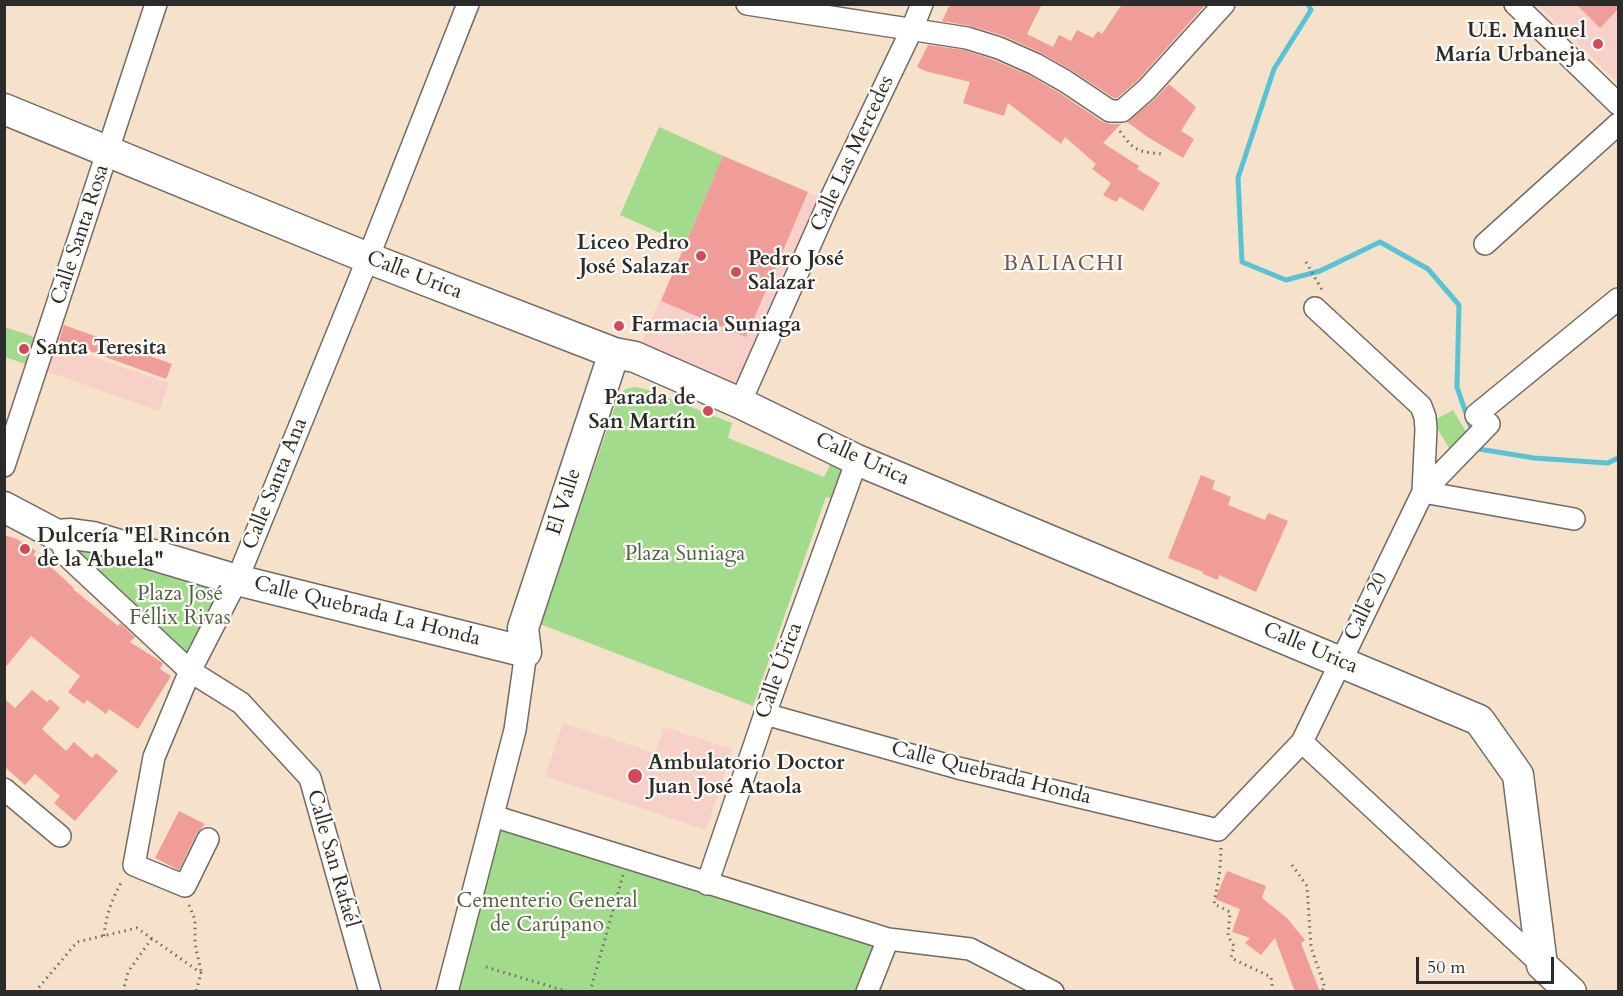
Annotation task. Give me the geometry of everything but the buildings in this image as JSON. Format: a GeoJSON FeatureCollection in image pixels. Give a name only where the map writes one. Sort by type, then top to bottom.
{"type":"FeatureCollection","features":[{"type":"Feature","properties":{"kind":"main road","name":"Calle Urica"},"geometry":{"type":"LineString","coordinates":[[4,109],[368,258],[614,353],[635,357],[740,403],[857,460],[1479,720],[1518,775],[1542,964]]}},
{"type":"Feature","properties":{"kind":"main road","name":"El Valle"},"geometry":{"type":"LineString","coordinates":[[526,652],[523,628],[614,353]]}},
{"type":"Feature","properties":{"kind":"main road","name":"Calle Quebrada La Honda"},"geometry":{"type":"LineString","coordinates":[[4,507],[57,536],[71,534],[93,537],[237,580],[526,652]]}},
{"type":"Feature","properties":{"kind":"main road"},"geometry":{"type":"LineString","coordinates":[[1542,964],[1571,992]]}},
{"type":"Feature","properties":{"kind":"street","name":"Calle Santa Rosa"},"geometry":{"type":"LineString","coordinates":[[4,466],[156,4]]}},
{"type":"Feature","properties":{"kind":"street","name":"Calle Santa Ana"},"geometry":{"type":"LineString","coordinates":[[208,839],[185,886],[134,865],[154,757],[190,671],[237,580],[468,4]]}},
{"type":"Feature","properties":{"kind":"street"},"geometry":{"type":"LineString","coordinates":[[747,4],[967,38],[999,48],[1035,64],[1110,111],[1122,111],[1147,89],[1224,4]]}},
{"type":"Feature","properties":{"kind":"street","name":"Calle Las Mercedes"},"geometry":{"type":"LineString","coordinates":[[740,403],[829,202],[922,4]]}},
{"type":"Feature","properties":{"kind":"street"},"geometry":{"type":"LineString","coordinates":[[1515,4],[1618,104]]}},
{"type":"Feature","properties":{"kind":"street"},"geometry":{"type":"LineString","coordinates":[[1485,244],[1618,124]]}},
{"type":"Feature","properties":{"kind":"street","name":"Calle 20"},"geometry":{"type":"LineString","coordinates":[[1218,830],[1302,742],[1423,492],[1426,429],[1421,406],[1319,299]]}},
{"type":"Feature","properties":{"kind":"street"},"geometry":{"type":"LineString","coordinates":[[1423,492],[1489,424],[1476,414],[1618,299]]}},
{"type":"Feature","properties":{"kind":"street","name":"Calle Úrica"},"geometry":{"type":"LineString","coordinates":[[707,884],[765,714],[857,460]]}},
{"type":"Feature","properties":{"kind":"street"},"geometry":{"type":"LineString","coordinates":[[1423,492],[1574,519]]}},
{"type":"Feature","properties":{"kind":"street"},"geometry":{"type":"LineString","coordinates":[[57,536],[68,557],[190,671]]}},
{"type":"Feature","properties":{"kind":"street"},"geometry":{"type":"LineString","coordinates":[[447,992],[515,730],[526,652]]}},
{"type":"Feature","properties":{"kind":"street","name":"Calle San Rafaél"},"geometry":{"type":"LineString","coordinates":[[190,671],[241,703],[309,777],[370,992]]}},
{"type":"Feature","properties":{"kind":"street","name":"Calle Quebrada Honda"},"geometry":{"type":"LineString","coordinates":[[765,714],[958,768],[1218,830]]}},
{"type":"Feature","properties":{"kind":"street"},"geometry":{"type":"LineString","coordinates":[[1302,742],[1542,964]]}},
{"type":"Feature","properties":{"kind":"street"},"geometry":{"type":"LineString","coordinates":[[4,789],[60,836]]}},
{"type":"Feature","properties":{"kind":"street"},"geometry":{"type":"LineString","coordinates":[[493,816],[888,939],[970,949],[1053,992]]}},
{"type":"Feature","properties":{"kind":"street"},"geometry":{"type":"LineString","coordinates":[[867,992],[888,939]]}},
{"type":"Feature","properties":{"kind":"path"},"geometry":{"type":"LineString","coordinates":[[1110,111],[1116,125],[1130,144],[1141,152],[1163,154]]}},
{"type":"Feature","properties":{"kind":"path"},"geometry":{"type":"LineString","coordinates":[[1306,262],[1319,299]]}},
{"type":"Feature","properties":{"kind":"path"},"geometry":{"type":"LineString","coordinates":[[1218,830],[1222,844],[1214,903],[1230,912],[1228,936],[1234,946],[1231,958],[1271,977],[1273,992]]}},
{"type":"Feature","properties":{"kind":"path"},"geometry":{"type":"LineString","coordinates":[[590,992],[628,859]]}},
{"type":"Feature","properties":{"kind":"path"},"geometry":{"type":"LineString","coordinates":[[1292,865],[1307,886],[1311,947],[1325,988],[1320,992]]}},
{"type":"Feature","properties":{"kind":"path"},"geometry":{"type":"LineString","coordinates":[[104,936],[105,920],[112,898],[124,879]]}},
{"type":"Feature","properties":{"kind":"path"},"geometry":{"type":"LineString","coordinates":[[186,899],[195,920],[195,944],[201,973],[196,992]]}},
{"type":"Feature","properties":{"kind":"path"},"geometry":{"type":"LineString","coordinates":[[35,992],[77,942],[137,927],[201,973]]}},
{"type":"Feature","properties":{"kind":"path"},"geometry":{"type":"LineString","coordinates":[[123,992],[128,972],[152,938]]}},
{"type":"Feature","properties":{"kind":"path"},"geometry":{"type":"LineString","coordinates":[[486,967],[569,992]]}},
{"type":"Feature","properties":{"kind":"shaded area","name":"U.E. Manuel María Urbaneja"},"geometry":{"type":"Polygon","coordinates":[[[1538,5],[1618,5],[1618,83],[1538,5]]]}},
{"type":"Feature","properties":{"kind":"shaded area","name":"Pedro José Salazar"},"geometry":{"type":"Polygon","coordinates":[[[659,127],[829,202],[740,403],[635,357],[685,244],[620,215],[659,127]]]}},
{"type":"Feature","properties":{"kind":"shaded area","name":"Santa Teresita"},"geometry":{"type":"Polygon","coordinates":[[[5,327],[169,383],[159,411],[5,357],[5,327]]]}},
{"type":"Feature","properties":{"kind":"shaded area","name":"Ambulatorio Doctor Juan José Ataola"},"geometry":{"type":"Polygon","coordinates":[[[563,723],[655,753],[664,727],[733,749],[706,830],[545,776],[563,723]]]}},
{"type":"Feature","properties":{"kind":"green space"},"geometry":{"type":"Polygon","coordinates":[[[659,127],[723,156],[685,244],[620,215],[659,127]]]}},
{"type":"Feature","properties":{"kind":"green space","name":"Santa Teresita"},"geometry":{"type":"Polygon","coordinates":[[[5,327],[46,341],[37,368],[5,357],[5,327]]]}},
{"type":"Feature","properties":{"kind":"green space","name":"Plaza Suniaga"},"geometry":{"type":"Polygon","coordinates":[[[635,387],[732,423],[728,438],[824,477],[832,461],[850,468],[839,500],[826,497],[753,706],[540,624],[619,395],[626,389],[635,387]]]}},
{"type":"Feature","properties":{"kind":"green space"},"geometry":{"type":"Polygon","coordinates":[[[1453,410],[1470,438],[1450,450],[1433,421],[1453,410]]]}},
{"type":"Feature","properties":{"kind":"green space","name":"Plaza José Féllix Rivas"},"geometry":{"type":"Polygon","coordinates":[[[68,541],[229,586],[188,661],[68,541]]]}},
{"type":"Feature","properties":{"kind":"green space","name":"Cementerio General de Carúpano"},"geometry":{"type":"Polygon","coordinates":[[[493,816],[888,939],[867,991],[447,992],[493,816]]]}},
{"type":"Feature","properties":{"kind":"waterway"},"geometry":{"type":"LineString","coordinates":[[1308,4],[1311,10],[1274,69],[1238,178],[1242,262],[1286,280],[1320,271],[1380,242],[1428,269],[1459,305],[1457,387],[1473,434]]}},
{"type":"Feature","properties":{"kind":"waterway"},"geometry":{"type":"LineString","coordinates":[[1476,443],[1479,449],[1534,458],[1608,463],[1618,458]]}},
{"type":"Feature","properties":{"kind":"place","name":"U.E. Manuel María Urbaneja"},"geometry":{"type":"Point","coordinates":[1598,44]}},
{"type":"Feature","properties":{"kind":"place","name":"Liceo Pedro José Salazar"},"geometry":{"type":"Point","coordinates":[701,256]}},
{"type":"Feature","properties":{"kind":"place","name":"Pedro José Salazar"},"geometry":{"type":"Point","coordinates":[736,272]}},
{"type":"Feature","properties":{"kind":"place","name":"Farmacia Suniaga"},"geometry":{"type":"Point","coordinates":[619,326]}},
{"type":"Feature","properties":{"kind":"place","name":"Santa Teresita"},"geometry":{"type":"Point","coordinates":[24,349]}},
{"type":"Feature","properties":{"kind":"place","name":"Parada de San Martín"},"geometry":{"type":"Point","coordinates":[708,411]}},
{"type":"Feature","properties":{"kind":"place","name":"Dulcería \"El Rincón de la Abuela\""},"geometry":{"type":"Point","coordinates":[25,549]}},
{"type":"Feature","properties":{"kind":"place","name":"Ambulatorio Doctor Juan José Ataola"},"geometry":{"type":"Point","coordinates":[635,776]}},
{"type":"Feature","properties":{"kind":"district","name":"BALIACHI"},"geometry":{"type":"Point","coordinates":[1064,265]}}]}
